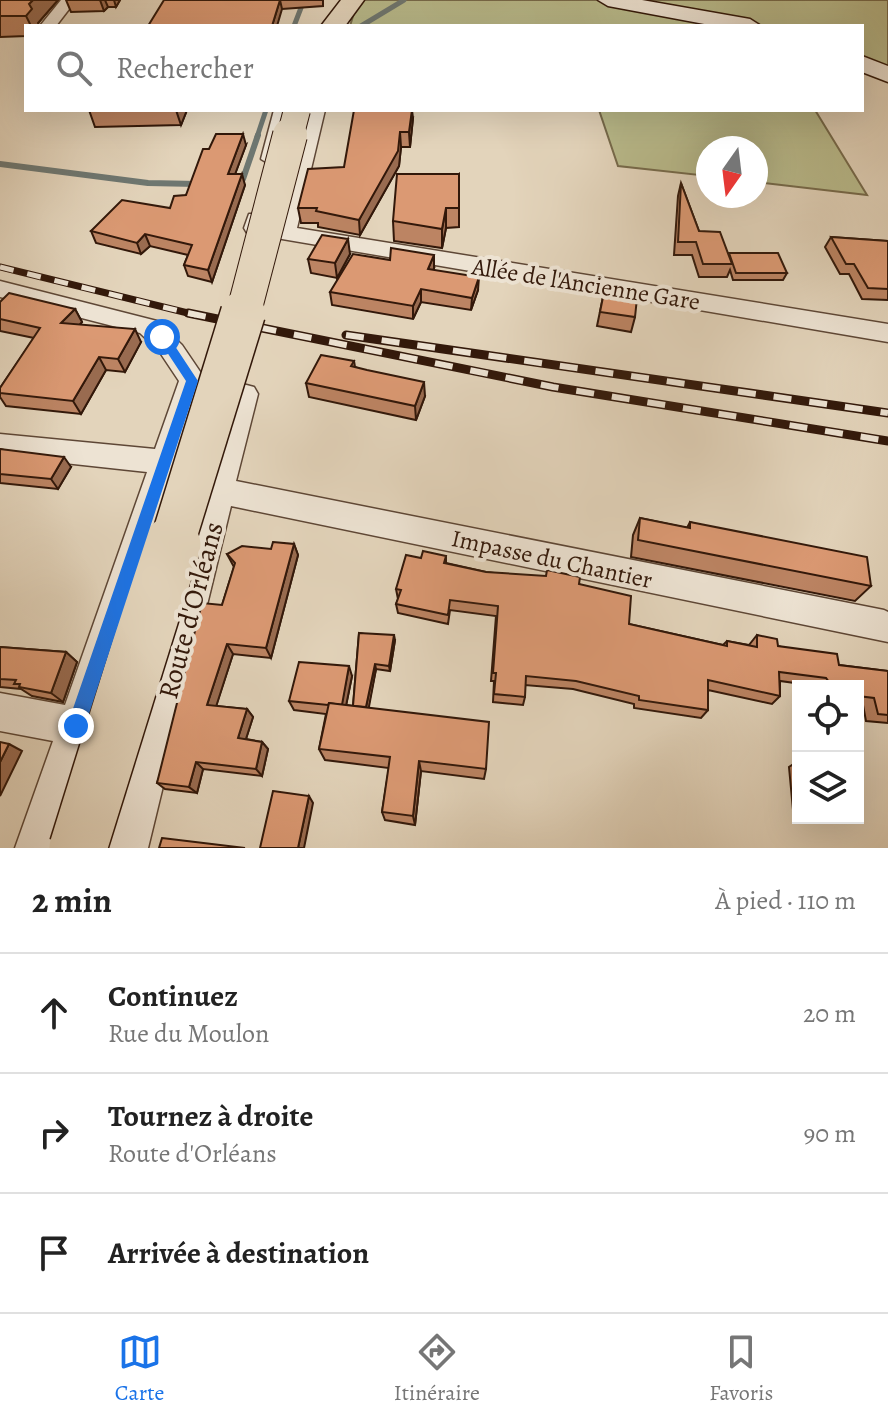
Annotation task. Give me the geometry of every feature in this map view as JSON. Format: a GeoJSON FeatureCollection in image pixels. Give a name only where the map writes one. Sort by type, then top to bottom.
{"type":"FeatureCollection","features":[{"type":"Feature","properties":{"kind":"main road"},"geometry":{"type":"LineString","coordinates":[[608,0],[739,24]]}},
{"type":"Feature","properties":{"kind":"main road"},"geometry":{"type":"LineString","coordinates":[[864,64],[888,75]]}},
{"type":"Feature","properties":{"kind":"main road","name":"Route d'Orléans"},"geometry":{"type":"LineString","coordinates":[[78,848],[240,326],[296,112]]}},
{"type":"Feature","properties":{"kind":"street"},"geometry":{"type":"LineString","coordinates":[[50,24],[69,0]]}},
{"type":"Feature","properties":{"kind":"street","name":"Allée de l'Ancienne Gare"},"geometry":{"type":"LineString","coordinates":[[283,112],[255,228],[888,333]]}},
{"type":"Feature","properties":{"kind":"street"},"geometry":{"type":"LineString","coordinates":[[285,233],[315,112]]}},
{"type":"Feature","properties":{"kind":"street"},"geometry":{"type":"LineString","coordinates":[[0,289],[148,327],[178,355],[192,381],[36,848]]}},
{"type":"Feature","properties":{"kind":"street","name":"Route d'Orléans"},"geometry":{"type":"LineString","coordinates":[[127,848],[244,394],[192,381]]}},
{"type":"Feature","properties":{"kind":"street"},"geometry":{"type":"LineString","coordinates":[[0,445],[165,462]]}},
{"type":"Feature","properties":{"kind":"street","name":"Impasse du Chantier"},"geometry":{"type":"LineString","coordinates":[[221,491],[884,627]]}},
{"type":"Feature","properties":{"kind":"street"},"geometry":{"type":"LineString","coordinates":[[0,712],[76,726]]}},
{"type":"Feature","properties":{"kind":"green space"},"geometry":{"type":"Polygon","coordinates":[[[358,0],[888,0],[888,75],[864,64],[864,24],[351,24],[358,0]]]}},
{"type":"Feature","properties":{"kind":"green space"},"geometry":{"type":"Polygon","coordinates":[[[600,112],[816,112],[867,195],[768,183],[768,136],[696,136],[696,175],[618,166],[600,112]]]}},
{"type":"Feature","properties":{"kind":"building"},"geometry":{"type":"Polygon","coordinates":[[[0,0],[33,0],[29,4],[32,9],[26,16],[0,16],[0,0]]]}},
{"type":"Feature","properties":{"kind":"building"},"geometry":{"type":"Polygon","coordinates":[[[164,0],[280,0],[273,24],[149,24],[164,0]]]}},
{"type":"Feature","properties":{"kind":"building"},"geometry":{"type":"Polygon","coordinates":[[[354,112],[412,112],[409,132],[400,132],[398,151],[359,220],[316,211],[317,208],[298,208],[308,169],[344,167],[354,112]]]}},
{"type":"Feature","properties":{"kind":"building"},"geometry":{"type":"Polygon","coordinates":[[[216,134],[243,134],[228,174],[242,174],[208,270],[184,265],[192,245],[145,234],[137,243],[91,231],[122,200],[170,208],[174,196],[186,195],[203,149],[209,149],[216,134]]]}},
{"type":"Feature","properties":{"kind":"building"},"geometry":{"type":"Polygon","coordinates":[[[397,174],[459,174],[459,208],[446,208],[442,229],[393,221],[397,174]]]}},
{"type":"Feature","properties":{"kind":"building"},"geometry":{"type":"Polygon","coordinates":[[[681,183],[699,231],[720,232],[732,264],[703,264],[696,242],[678,242],[681,183]]]}},
{"type":"Feature","properties":{"kind":"building"},"geometry":{"type":"Polygon","coordinates":[[[322,235],[348,239],[335,263],[308,259],[322,235]]]}},
{"type":"Feature","properties":{"kind":"building"},"geometry":{"type":"Polygon","coordinates":[[[831,237],[888,241],[888,289],[868,288],[854,264],[846,264],[831,237]]]}},
{"type":"Feature","properties":{"kind":"building"},"geometry":{"type":"Polygon","coordinates":[[[391,248],[434,255],[428,269],[479,277],[472,298],[421,289],[413,306],[330,292],[353,254],[390,260],[391,248]]]}},
{"type":"Feature","properties":{"kind":"building"},"geometry":{"type":"Polygon","coordinates":[[[729,253],[778,253],[787,273],[736,273],[729,253]]]}},
{"type":"Feature","properties":{"kind":"building"},"geometry":{"type":"Polygon","coordinates":[[[604,292],[637,298],[635,317],[600,312],[604,292]]]}},
{"type":"Feature","properties":{"kind":"building"},"geometry":{"type":"Polygon","coordinates":[[[9,293],[75,309],[61,323],[135,329],[118,359],[99,357],[73,401],[0,393],[0,388],[40,328],[0,319],[0,302],[9,293]]]}},
{"type":"Feature","properties":{"kind":"building"},"geometry":{"type":"Polygon","coordinates":[[[321,355],[354,361],[351,366],[424,382],[415,406],[306,383],[321,355]]]}},
{"type":"Feature","properties":{"kind":"building"},"geometry":{"type":"Polygon","coordinates":[[[0,449],[64,457],[51,479],[0,474],[0,449]]]}},
{"type":"Feature","properties":{"kind":"building"},"geometry":{"type":"Polygon","coordinates":[[[640,518],[690,528],[690,522],[867,557],[871,586],[638,540],[640,518]]]}},
{"type":"Feature","properties":{"kind":"building"},"geometry":{"type":"Polygon","coordinates":[[[273,542],[294,544],[266,648],[227,644],[207,705],[247,709],[238,738],[262,742],[256,769],[196,762],[189,787],[157,783],[202,603],[222,605],[235,563],[227,554],[242,546],[271,549],[273,542]]]}},
{"type":"Feature","properties":{"kind":"building"},"geometry":{"type":"Polygon","coordinates":[[[423,551],[446,556],[444,563],[486,572],[546,576],[547,570],[580,577],[579,584],[631,596],[629,624],[727,646],[727,641],[757,647],[757,635],[777,639],[778,646],[837,654],[839,665],[888,671],[888,715],[878,714],[874,698],[864,697],[864,680],[828,680],[779,672],[780,696],[708,680],[708,710],[639,700],[639,696],[576,681],[526,676],[525,697],[494,694],[498,606],[450,600],[448,615],[396,604],[401,590],[396,589],[406,555],[421,558],[423,551]]]}},
{"type":"Feature","properties":{"kind":"building"},"geometry":{"type":"Polygon","coordinates":[[[359,633],[394,635],[389,666],[375,664],[366,707],[353,706],[359,633]]]}},
{"type":"Feature","properties":{"kind":"building"},"geometry":{"type":"Polygon","coordinates":[[[0,647],[66,652],[51,693],[19,687],[20,684],[14,684],[16,680],[0,679],[0,647]]]}},
{"type":"Feature","properties":{"kind":"building"},"geometry":{"type":"Polygon","coordinates":[[[299,662],[349,666],[342,705],[289,701],[299,662]]]}},
{"type":"Feature","properties":{"kind":"building"},"geometry":{"type":"Polygon","coordinates":[[[329,703],[489,722],[486,769],[419,761],[413,816],[382,812],[390,757],[319,749],[329,703]]]}},
{"type":"Feature","properties":{"kind":"building"},"geometry":{"type":"Polygon","coordinates":[[[0,742],[9,744],[0,762],[0,742]]]}},
{"type":"Feature","properties":{"kind":"building"},"geometry":{"type":"Polygon","coordinates":[[[273,791],[309,796],[298,848],[260,848],[273,791]]]}},
{"type":"Feature","properties":{"kind":"building"},"geometry":{"type":"Polygon","coordinates":[[[162,838],[245,848],[159,848],[162,838]]]}},
{"type":"Feature","properties":{"kind":"waterway"},"geometry":{"type":"LineString","coordinates":[[295,24],[304,0]]}},
{"type":"Feature","properties":{"kind":"waterway"},"geometry":{"type":"LineString","coordinates":[[364,24],[404,0]]}},
{"type":"Feature","properties":{"kind":"waterway"},"geometry":{"type":"LineString","coordinates":[[257,137],[265,112]]}},
{"type":"Feature","properties":{"kind":"waterway"},"geometry":{"type":"LineString","coordinates":[[235,180],[243,179],[258,135]]}},
{"type":"Feature","properties":{"kind":"waterway"},"geometry":{"type":"LineString","coordinates":[[0,164],[148,183],[197,184]]}},
{"type":"Feature","properties":{"kind":"railway"},"geometry":{"type":"LineString","coordinates":[[0,267],[196,315]]}},
{"type":"Feature","properties":{"kind":"railway"},"geometry":{"type":"LineString","coordinates":[[188,313],[553,387],[888,441]]}},
{"type":"Feature","properties":{"kind":"railway"},"geometry":{"type":"LineString","coordinates":[[346,335],[888,413]]}},
{"type":"Feature","properties":{"kind":"route"},"geometry":{"type":"LineString","coordinates":[[76,726],[192,381],[178,355],[162,337]]}}]}
